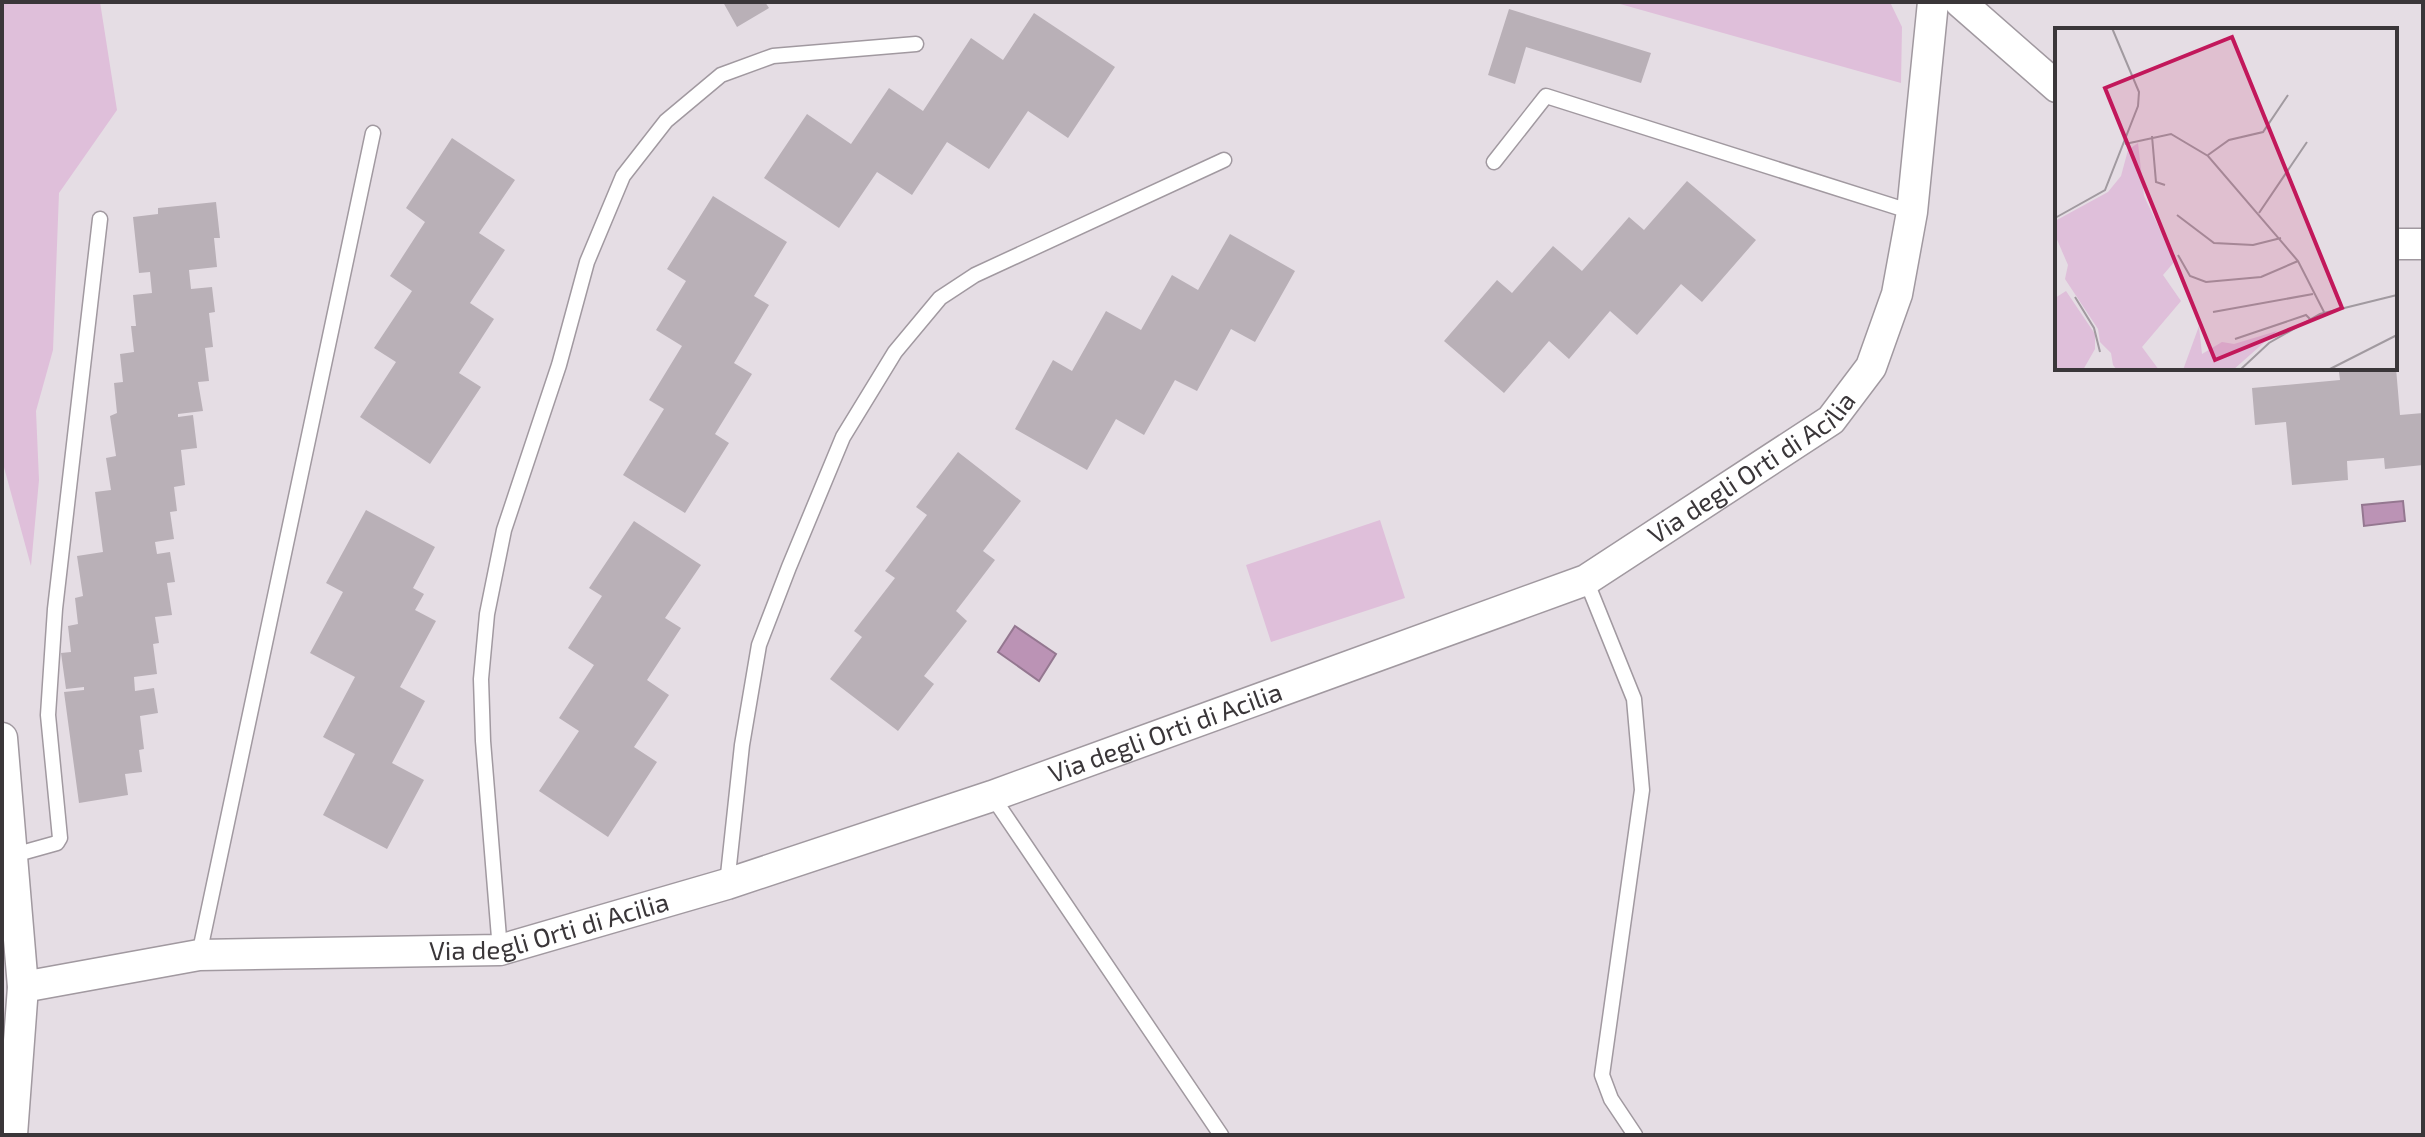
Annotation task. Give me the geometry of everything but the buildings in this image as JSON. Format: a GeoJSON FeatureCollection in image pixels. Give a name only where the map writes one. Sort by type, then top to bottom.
{"type":"FeatureCollection","features":[{"type":"Feature","properties":{"kind":"street","name":"Via degli Orti di Acilia"},"geometry":{"type":"LineString","coordinates":[[23,987],[199,955],[500,950],[727,884],[992,796],[1586,580],[1831,420],[1871,367],[1897,294],[1912,212],[1933,2]]}},
{"type":"Feature","properties":{"kind":"street"},"geometry":{"type":"LineString","coordinates":[[1960,2],[2055,85]]}},
{"type":"Feature","properties":{"kind":"street"},"geometry":{"type":"LineString","coordinates":[[2397,244],[2423,244]]}},
{"type":"Feature","properties":{"kind":"street"},"geometry":{"type":"LineString","coordinates":[[2,738],[23,987],[12,1135]]}},
{"type":"Feature","properties":{"kind":"lane"},"geometry":{"type":"LineString","coordinates":[[500,950],[483,741],[481,679],[487,614],[504,530],[559,365],[587,262],[623,176],[666,121],[721,75],[773,56],[916,44]]}},
{"type":"Feature","properties":{"kind":"lane"},"geometry":{"type":"LineString","coordinates":[[1494,162],[1546,96],[1912,212]]}},
{"type":"Feature","properties":{"kind":"lane"},"geometry":{"type":"LineString","coordinates":[[199,955],[373,133]]}},
{"type":"Feature","properties":{"kind":"lane"},"geometry":{"type":"LineString","coordinates":[[727,884],[742,745],[759,645],[843,437],[895,352],[940,298],[975,275],[1224,160]]}},
{"type":"Feature","properties":{"kind":"lane"},"geometry":{"type":"LineString","coordinates":[[14,855],[57,843],[60,838],[48,715],[55,609],[100,219]]}},
{"type":"Feature","properties":{"kind":"lane"},"geometry":{"type":"LineString","coordinates":[[1586,580],[1634,699],[1636,714],[1642,790],[1602,1075],[1611,1099],[1635,1135]]}},
{"type":"Feature","properties":{"kind":"lane"},"geometry":{"type":"LineString","coordinates":[[992,796],[1221,1135]]}},
{"type":"Feature","properties":{"kind":"shaded area"},"geometry":{"type":"Polygon","coordinates":[[[2,2],[100,2],[117,110],[59,193],[53,350],[36,411],[39,480],[31,566],[2,460],[2,2]]]}},
{"type":"Feature","properties":{"kind":"shaded area"},"geometry":{"type":"Polygon","coordinates":[[[1613,2],[1890,2],[1902,27],[1901,83],[1613,2]]]}},
{"type":"Feature","properties":{"kind":"shaded area"},"geometry":{"type":"Polygon","coordinates":[[[2403,501],[2405,521],[2364,526],[2362,505],[2403,501]]]}},
{"type":"Feature","properties":{"kind":"shaded area"},"geometry":{"type":"Polygon","coordinates":[[[1380,520],[1405,598],[1271,642],[1246,565],[1380,520]]]}},
{"type":"Feature","properties":{"kind":"shaded area"},"geometry":{"type":"Polygon","coordinates":[[[1015,626],[1056,654],[1039,681],[998,652],[1015,626]]]}}]}
